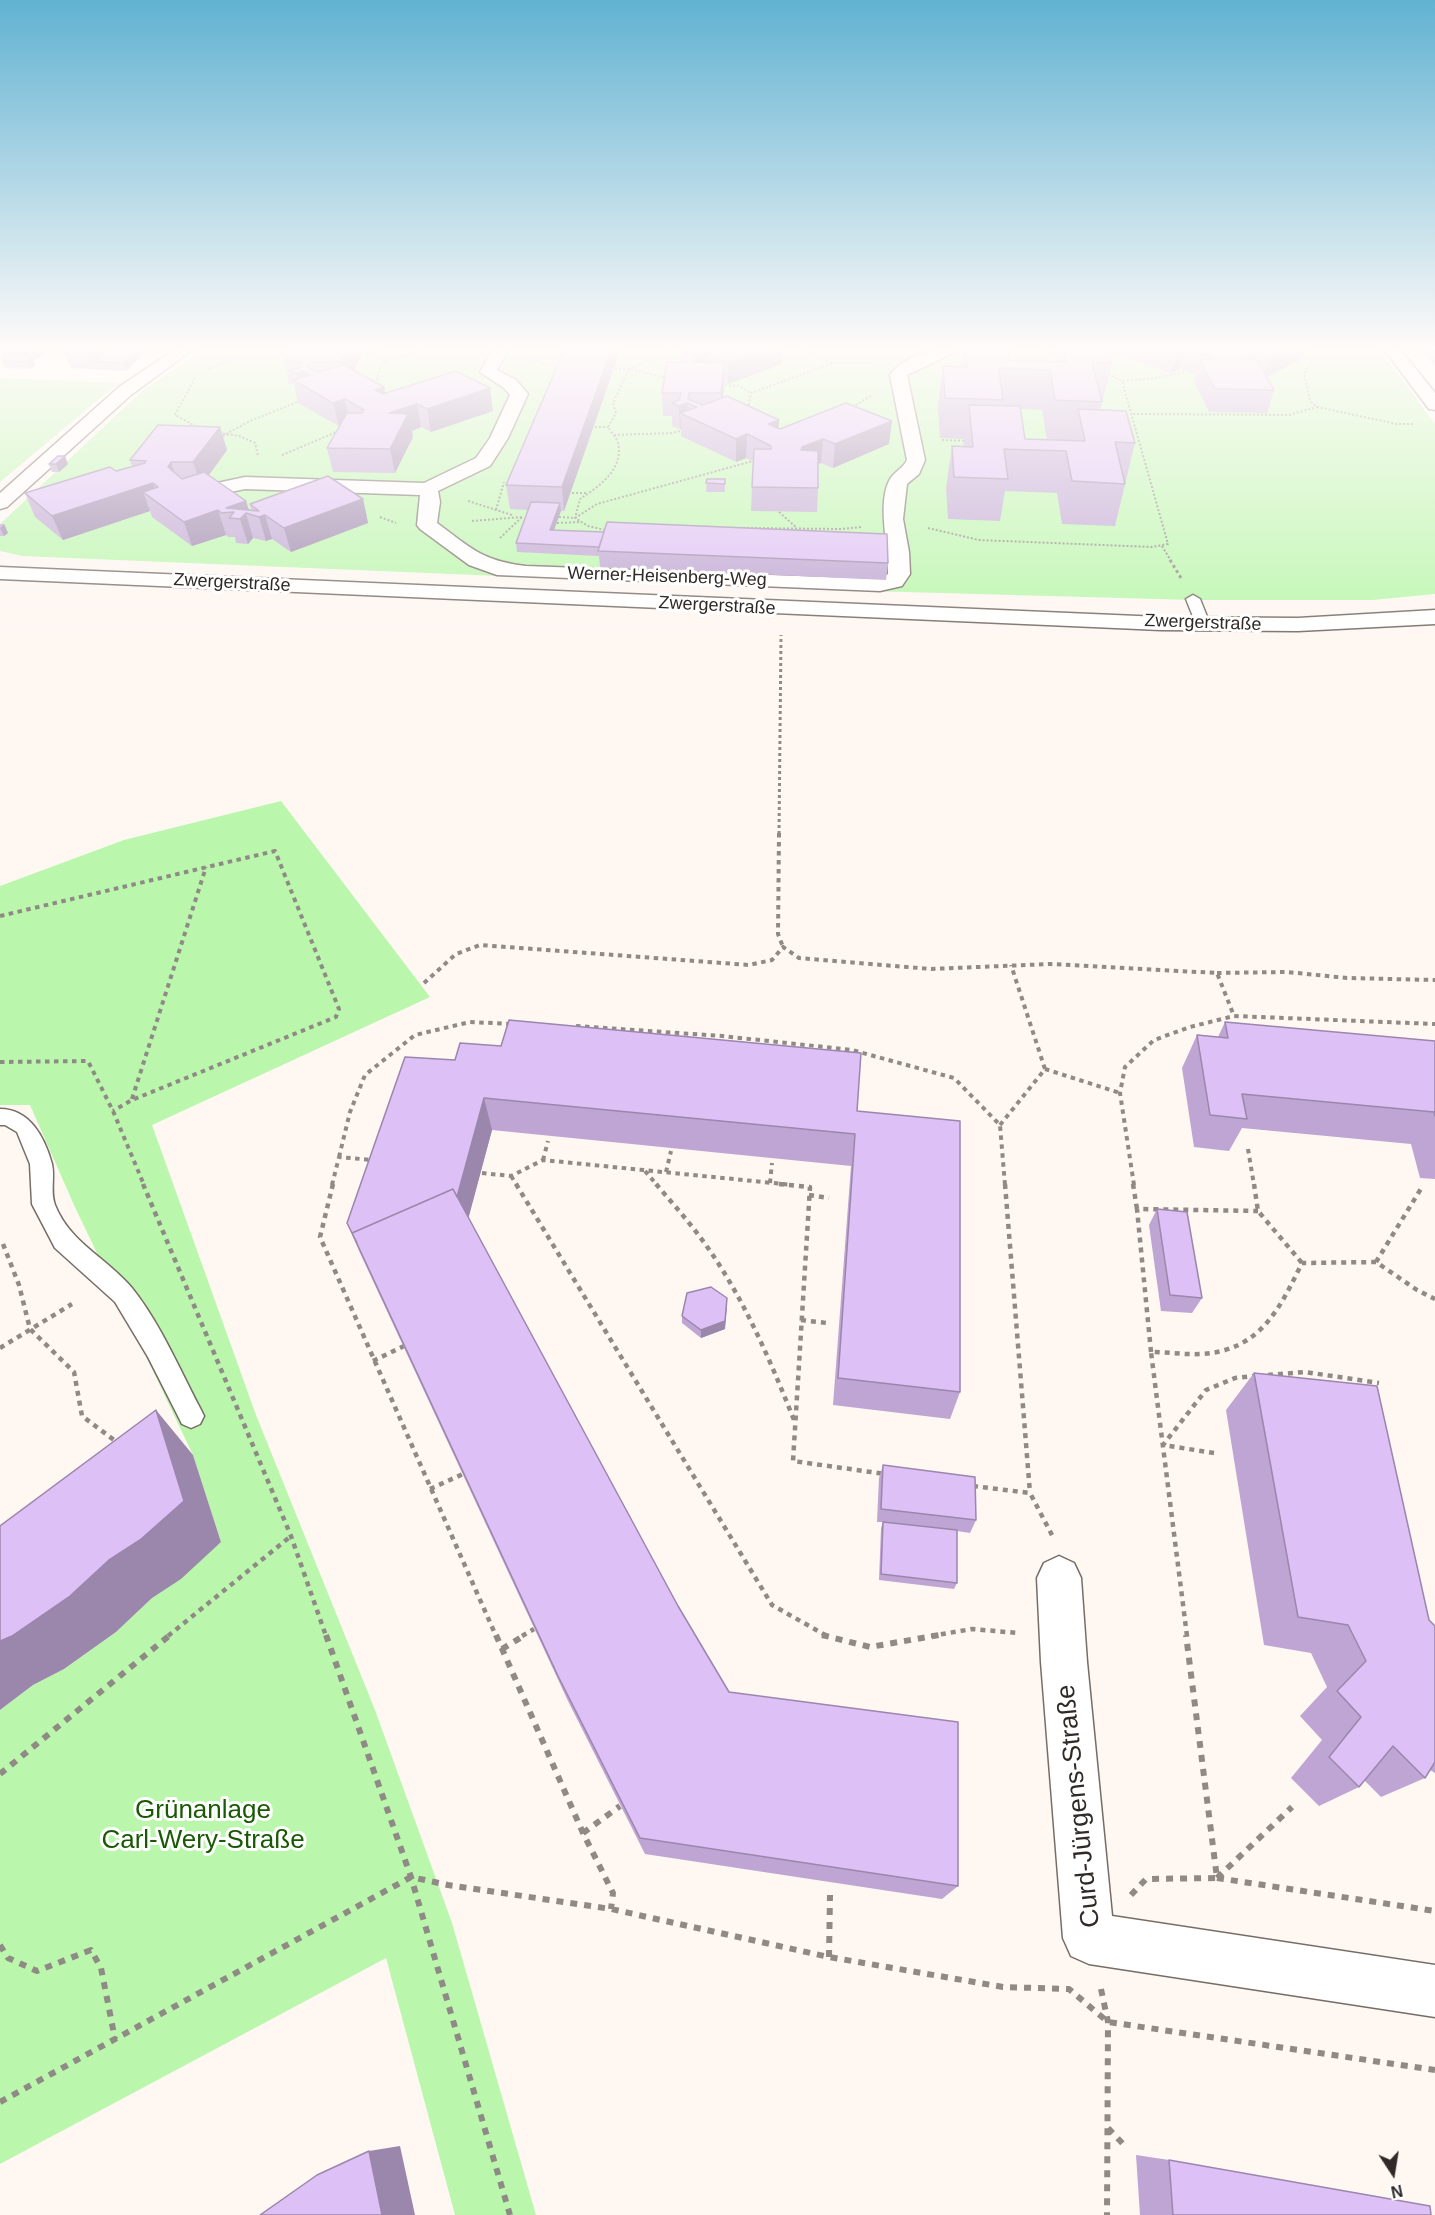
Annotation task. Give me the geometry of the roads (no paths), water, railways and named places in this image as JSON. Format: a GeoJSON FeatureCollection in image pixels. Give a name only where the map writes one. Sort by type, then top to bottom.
{"type":"FeatureCollection","features":[{"type":"Feature","properties":{"kind":"street"},"geometry":{"type":"LineString","coordinates":[[0,503],[58,451]]}},
{"type":"Feature","properties":{"kind":"street"},"geometry":{"type":"LineString","coordinates":[[182,496],[252,475],[427,489],[483,462],[490,451]]}},
{"type":"Feature","properties":{"kind":"street","name":"Werner-Heisenberg-Weg"},"geometry":{"type":"LineString","coordinates":[[427,489],[431,494],[427,525],[476,561],[497,569],[880,585],[894,581],[899,574],[899,552],[893,519],[898,482],[912,470],[916,460],[914,451]]}},
{"type":"Feature","properties":{"kind":"street","name":"Zwergerstraße"},"geometry":{"type":"LineString","coordinates":[[0,573],[780,608],[1203,624],[1294,625],[1435,617]]}},
{"type":"Feature","properties":{"kind":"street","name":"Curd-Jürgens-Straße"},"geometry":{"type":"LineString","coordinates":[[1059,1578],[1064,1662],[1089,1938],[1435,1991]]}},
{"type":"Feature","properties":{"kind":"lane"},"geometry":{"type":"LineString","coordinates":[[1193,599],[1203,624]]}},
{"type":"Feature","properties":{"kind":"lane"},"geometry":{"type":"LineString","coordinates":[[0,1117],[8,1117],[26,1126],[41,1164],[43,1204],[63,1241],[123,1295],[157,1349],[190,1416]]}},
{"type":"Feature","properties":{"kind":"park label","name":"Grünanlage Carl-Wery-Straße"},"geometry":{"type":"Point","coordinates":[203,1826]}}]}
